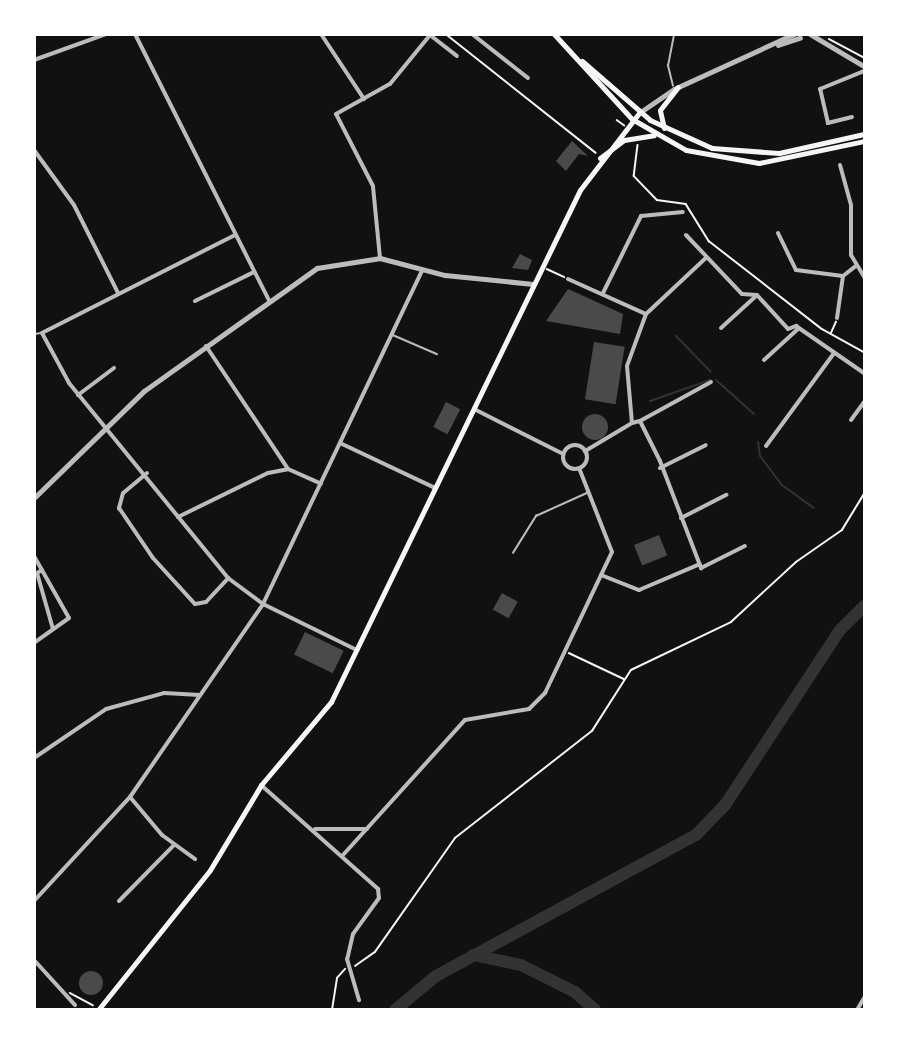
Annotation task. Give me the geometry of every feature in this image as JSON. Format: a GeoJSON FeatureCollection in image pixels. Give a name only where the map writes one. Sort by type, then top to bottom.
{"type":"FeatureCollection","features":[{"type":"Feature","properties":{"kind":"main road"},"geometry":{"type":"LineString","coordinates":[[554,34],[632,119],[656,135],[707,156],[759,163],[864,141]]}},
{"type":"Feature","properties":{"kind":"main road"},"geometry":{"type":"LineString","coordinates":[[569,51],[639,113],[665,130],[712,148],[752,154],[864,134]]}},
{"type":"Feature","properties":{"kind":"main road"},"geometry":{"type":"LineString","coordinates":[[665,130],[660,110],[676,88]]}},
{"type":"Feature","properties":{"kind":"main road"},"geometry":{"type":"LineString","coordinates":[[99,1009],[211,869],[261,785],[323,714],[358,650],[542,266],[600,158],[639,113]]}},
{"type":"Feature","properties":{"kind":"main road"},"geometry":{"type":"LineString","coordinates":[[600,158],[632,137],[656,135]]}},
{"type":"Feature","properties":{"kind":"street"},"geometry":{"type":"LineString","coordinates":[[34,60],[106,34]]}},
{"type":"Feature","properties":{"kind":"street"},"geometry":{"type":"LineString","coordinates":[[135,34],[269,300]]}},
{"type":"Feature","properties":{"kind":"street"},"geometry":{"type":"LineString","coordinates":[[321,34],[364,99]]}},
{"type":"Feature","properties":{"kind":"street"},"geometry":{"type":"LineString","coordinates":[[472,34],[528,78]]}},
{"type":"Feature","properties":{"kind":"street"},"geometry":{"type":"LineString","coordinates":[[639,113],[676,88],[796,36],[810,34],[864,66]]}},
{"type":"Feature","properties":{"kind":"street"},"geometry":{"type":"LineString","coordinates":[[820,34],[828,43]]}},
{"type":"Feature","properties":{"kind":"street"},"geometry":{"type":"LineString","coordinates":[[380,258],[373,186],[336,114],[390,84],[430,35],[457,56]]}},
{"type":"Feature","properties":{"kind":"street"},"geometry":{"type":"LineString","coordinates":[[852,117],[828,123],[820,89],[864,71]]}},
{"type":"Feature","properties":{"kind":"street"},"geometry":{"type":"LineString","coordinates":[[34,150],[74,205],[118,292]]}},
{"type":"Feature","properties":{"kind":"street"},"geometry":{"type":"LineString","coordinates":[[840,165],[850,195],[850,246],[856,266],[864,277]]}},
{"type":"Feature","properties":{"kind":"street"},"geometry":{"type":"LineString","coordinates":[[603,293],[641,216],[683,212]]}},
{"type":"Feature","properties":{"kind":"street"},"geometry":{"type":"LineString","coordinates":[[778,233],[796,270],[843,276]]}},
{"type":"Feature","properties":{"kind":"street"},"geometry":{"type":"LineString","coordinates":[[686,234],[742,294],[757,296],[788,329],[799,328],[864,373]]}},
{"type":"Feature","properties":{"kind":"street"},"geometry":{"type":"LineString","coordinates":[[235,235],[118,292],[42,333],[78,395],[147,473],[178,517],[228,578],[263,604],[358,650]]}},
{"type":"Feature","properties":{"kind":"street"},"geometry":{"type":"LineString","coordinates":[[632,423],[627,366],[646,314],[708,257]]}},
{"type":"Feature","properties":{"kind":"street"},"geometry":{"type":"LineString","coordinates":[[34,498],[106,426],[206,346],[317,268],[380,258],[422,270],[533,284]]}},
{"type":"Feature","properties":{"kind":"street"},"geometry":{"type":"LineString","coordinates":[[837,318],[843,276],[856,266]]}},
{"type":"Feature","properties":{"kind":"street"},"geometry":{"type":"LineString","coordinates":[[34,901],[130,797],[263,604],[422,270]]}},
{"type":"Feature","properties":{"kind":"street"},"geometry":{"type":"LineString","coordinates":[[195,301],[254,272]]}},
{"type":"Feature","properties":{"kind":"street"},"geometry":{"type":"LineString","coordinates":[[568,279],[646,314]]}},
{"type":"Feature","properties":{"kind":"street"},"geometry":{"type":"LineString","coordinates":[[721,328],[757,296]]}},
{"type":"Feature","properties":{"kind":"street"},"geometry":{"type":"LineString","coordinates":[[764,360],[799,328]]}},
{"type":"Feature","properties":{"kind":"street"},"geometry":{"type":"LineString","coordinates":[[206,346],[288,468],[321,484]]}},
{"type":"Feature","properties":{"kind":"street"},"geometry":{"type":"LineString","coordinates":[[766,446],[834,353]]}},
{"type":"Feature","properties":{"kind":"street"},"geometry":{"type":"LineString","coordinates":[[78,395],[114,368]]}},
{"type":"Feature","properties":{"kind":"street"},"geometry":{"type":"LineString","coordinates":[[343,855],[465,720],[534,706],[565,651],[612,548],[579,468],[585,451],[632,423],[640,421],[711,382]]}},
{"type":"Feature","properties":{"kind":"street"},"geometry":{"type":"LineString","coordinates":[[851,420],[864,402]]}},
{"type":"Feature","properties":{"kind":"street"},"geometry":{"type":"LineString","coordinates":[[473,409],[563,453],[568,466],[579,468]]}},
{"type":"Feature","properties":{"kind":"street"},"geometry":{"type":"LineString","coordinates":[[640,421],[700,564]]}},
{"type":"Feature","properties":{"kind":"street"},"geometry":{"type":"LineString","coordinates":[[340,443],[436,489]]}},
{"type":"Feature","properties":{"kind":"street"},"geometry":{"type":"LineString","coordinates":[[563,453],[576,445],[585,451]]}},
{"type":"Feature","properties":{"kind":"street"},"geometry":{"type":"LineString","coordinates":[[660,468],[706,445]]}},
{"type":"Feature","properties":{"kind":"street"},"geometry":{"type":"LineString","coordinates":[[178,517],[246,481],[288,468]]}},
{"type":"Feature","properties":{"kind":"street"},"geometry":{"type":"LineString","coordinates":[[147,473],[123,493],[119,508],[153,558],[195,604],[206,602],[228,578]]}},
{"type":"Feature","properties":{"kind":"street"},"geometry":{"type":"LineString","coordinates":[[681,518],[726,495]]}},
{"type":"Feature","properties":{"kind":"street"},"geometry":{"type":"LineString","coordinates":[[601,575],[639,590],[745,546]]}},
{"type":"Feature","properties":{"kind":"street"},"geometry":{"type":"LineString","coordinates":[[34,556],[69,618],[34,643]]}},
{"type":"Feature","properties":{"kind":"street"},"geometry":{"type":"LineString","coordinates":[[42,570],[37,573],[53,629]]}},
{"type":"Feature","properties":{"kind":"street"},"geometry":{"type":"LineString","coordinates":[[34,758],[106,709],[164,693],[200,695]]}},
{"type":"Feature","properties":{"kind":"street"},"geometry":{"type":"LineString","coordinates":[[261,785],[343,855],[380,894],[353,934],[347,969],[359,1000]]}},
{"type":"Feature","properties":{"kind":"street"},"geometry":{"type":"LineString","coordinates":[[130,797],[174,845],[195,859]]}},
{"type":"Feature","properties":{"kind":"street"},"geometry":{"type":"LineString","coordinates":[[314,829],[367,829]]}},
{"type":"Feature","properties":{"kind":"street"},"geometry":{"type":"LineString","coordinates":[[119,901],[174,845]]}},
{"type":"Feature","properties":{"kind":"street"},"geometry":{"type":"LineString","coordinates":[[34,960],[75,1005]]}},
{"type":"Feature","properties":{"kind":"street"},"geometry":{"type":"LineString","coordinates":[[857,1010],[864,998]]}},
{"type":"Feature","properties":{"kind":"lane"},"geometry":{"type":"LineString","coordinates":[[674,34],[668,66],[676,88]]}},
{"type":"Feature","properties":{"kind":"lane"},"geometry":{"type":"LineString","coordinates":[[35,335],[42,333]]}},
{"type":"Feature","properties":{"kind":"lane"},"geometry":{"type":"LineString","coordinates":[[392,334],[436,354]]}},
{"type":"Feature","properties":{"kind":"lane"},"geometry":{"type":"LineString","coordinates":[[513,553],[536,516],[588,492]]}},
{"type":"Feature","properties":{"kind":"path"},"geometry":{"type":"LineString","coordinates":[[446,34],[596,152]]}},
{"type":"Feature","properties":{"kind":"path"},"geometry":{"type":"LineString","coordinates":[[836,40],[864,58]]}},
{"type":"Feature","properties":{"kind":"path"},"geometry":{"type":"LineString","coordinates":[[638,141],[634,176],[657,200],[681,202],[694,211],[709,241],[831,333],[864,352]]}},
{"type":"Feature","properties":{"kind":"path"},"geometry":{"type":"LineString","coordinates":[[542,266],[568,279]]}},
{"type":"Feature","properties":{"kind":"path"},"geometry":{"type":"LineString","coordinates":[[831,333],[837,318]]}},
{"type":"Feature","properties":{"kind":"path"},"geometry":{"type":"LineString","coordinates":[[332,1010],[337,978],[375,952],[455,838],[592,731],[625,680],[641,662],[731,622],[796,562],[842,530],[864,494]]}},
{"type":"Feature","properties":{"kind":"path"},"geometry":{"type":"LineString","coordinates":[[565,651],[625,680]]}},
{"type":"Feature","properties":{"kind":"path"},"geometry":{"type":"LineString","coordinates":[[66,995],[74,991],[99,1009]]}},
{"type":"Feature","properties":{"kind":"building"},"geometry":{"type":"Polygon","coordinates":[[[572,141],[588,156],[579,154],[566,171],[556,161],[572,141]]]}},
{"type":"Feature","properties":{"kind":"building"},"geometry":{"type":"Polygon","coordinates":[[[520,254],[532,260],[528,270],[512,268],[520,254]]]}},
{"type":"Feature","properties":{"kind":"building"},"geometry":{"type":"Polygon","coordinates":[[[568,289],[623,314],[620,334],[546,321],[568,289]]]}},
{"type":"Feature","properties":{"kind":"building"},"geometry":{"type":"Polygon","coordinates":[[[594,342],[625,347],[616,404],[585,399],[594,342]]]}},
{"type":"Feature","properties":{"kind":"building"},"geometry":{"type":"Polygon","coordinates":[[[446,402],[460,409],[448,434],[433,427],[446,402]]]}},
{"type":"Feature","properties":{"kind":"building"},"geometry":{"type":"Polygon","coordinates":[[[595,414],[604,418],[608,427],[604,436],[595,440],[586,436],[582,427],[586,418],[595,414]]]}},
{"type":"Feature","properties":{"kind":"building"},"geometry":{"type":"Polygon","coordinates":[[[659,535],[667,555],[642,566],[634,545],[659,535]]]}},
{"type":"Feature","properties":{"kind":"building"},"geometry":{"type":"Polygon","coordinates":[[[502,593],[518,602],[509,618],[493,610],[502,593]]]}},
{"type":"Feature","properties":{"kind":"building"},"geometry":{"type":"Polygon","coordinates":[[[305,632],[344,651],[333,673],[294,654],[305,632]]]}},
{"type":"Feature","properties":{"kind":"building"},"geometry":{"type":"Polygon","coordinates":[[[91,971],[99,975],[103,983],[99,991],[91,995],[83,991],[79,983],[83,975],[91,971]]]}},
{"type":"Feature","properties":{"kind":"waterway"},"geometry":{"type":"LineString","coordinates":[[676,336],[711,372]]}},
{"type":"Feature","properties":{"kind":"waterway"},"geometry":{"type":"LineString","coordinates":[[650,401],[710,380]]}},
{"type":"Feature","properties":{"kind":"waterway"},"geometry":{"type":"LineString","coordinates":[[716,380],[754,414]]}},
{"type":"Feature","properties":{"kind":"waterway"},"geometry":{"type":"LineString","coordinates":[[758,442],[760,456],[782,485],[814,508]]}},
{"type":"Feature","properties":{"kind":"waterway"},"geometry":{"type":"LineString","coordinates":[[395,1010],[436,976],[696,835],[725,805],[840,630],[864,606]]}},
{"type":"Feature","properties":{"kind":"waterway"},"geometry":{"type":"LineString","coordinates":[[473,955],[521,965],[575,992],[595,1010]]}}]}
